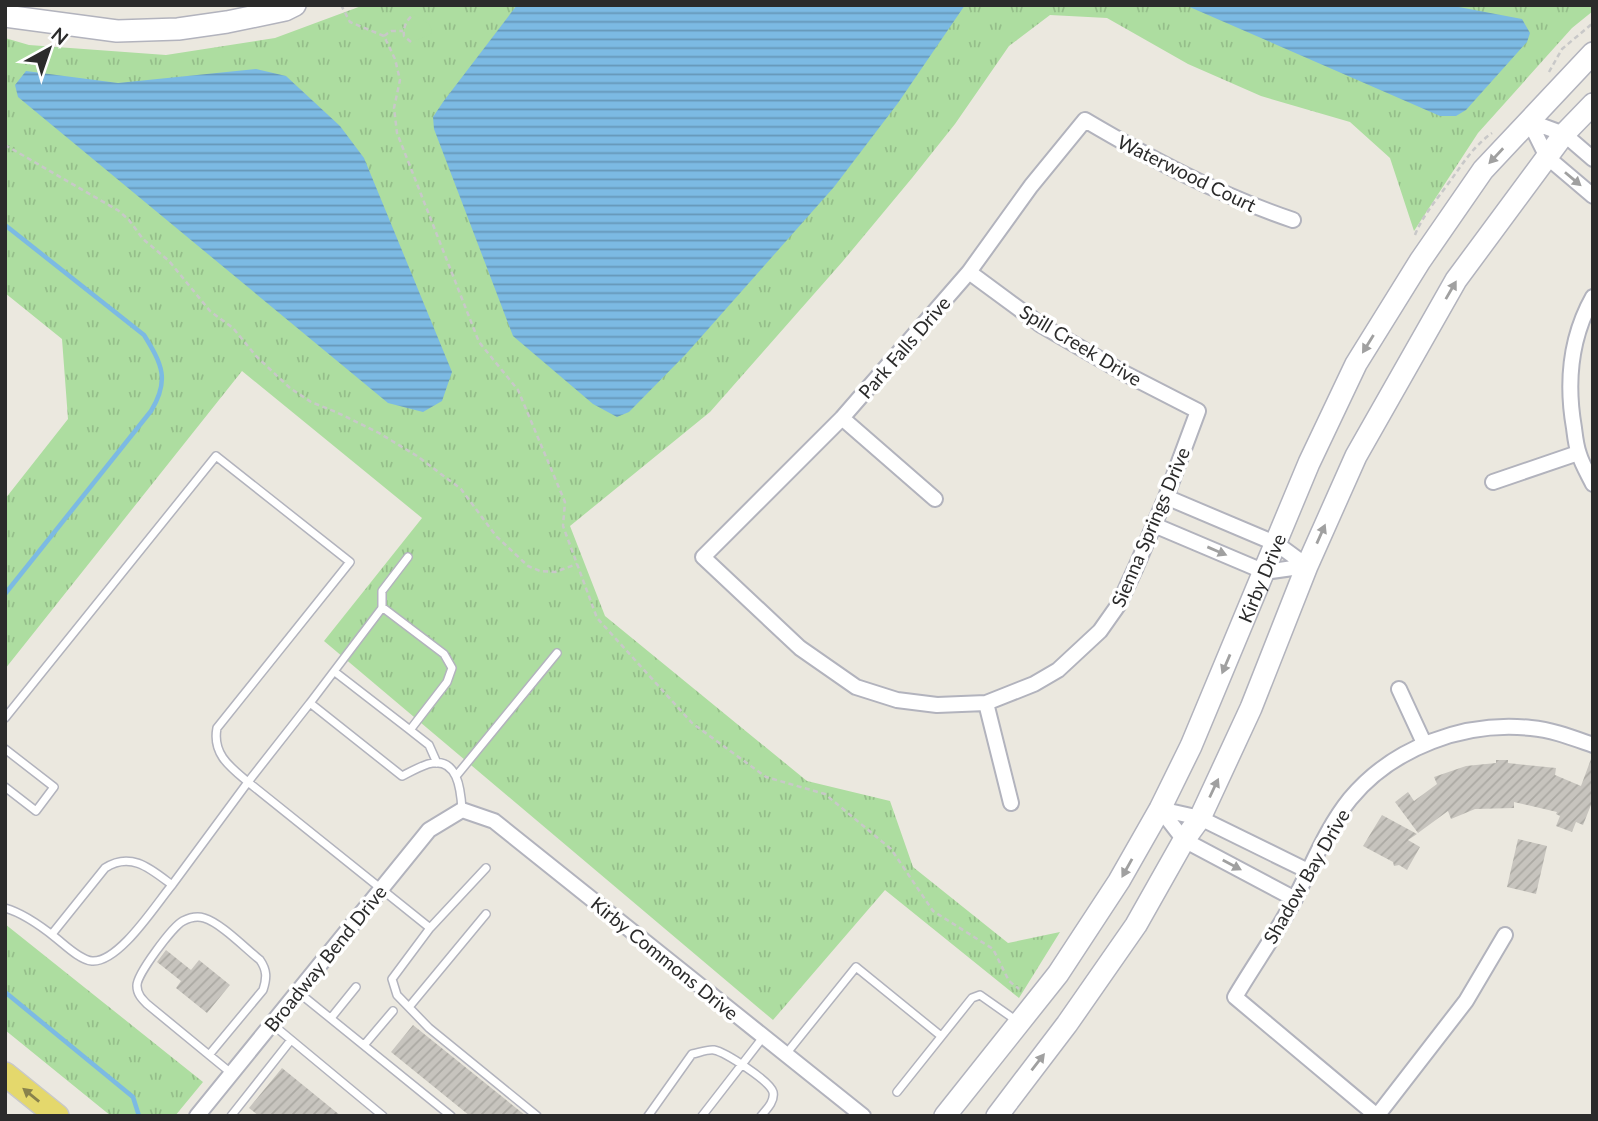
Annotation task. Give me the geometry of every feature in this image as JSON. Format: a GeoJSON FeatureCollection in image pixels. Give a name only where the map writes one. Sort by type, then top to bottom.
{"type":"FeatureCollection","features":[{"type":"Feature","properties":{"kind":"main road"},"geometry":{"type":"LineString","coordinates":[[5,16],[117,31],[178,29],[228,22],[285,10],[295,5]]}},
{"type":"Feature","properties":{"kind":"main road"},"geometry":{"type":"LineString","coordinates":[[5,8],[34,20]]}},
{"type":"Feature","properties":{"kind":"main road","name":"Kirby Drive"},"geometry":{"type":"LineString","coordinates":[[945,1116],[1058,974],[1111,893],[1160,809],[1191,746],[1309,463],[1356,364],[1420,261],[1483,170],[1593,53]]}},
{"type":"Feature","properties":{"kind":"main road","name":"Kirby Drive"},"geometry":{"type":"LineString","coordinates":[[997,1116],[1068,1024],[1136,925],[1184,840],[1200,818],[1251,708],[1307,566],[1356,456],[1456,280],[1564,134],[1593,104]]}},
{"type":"Feature","properties":{"kind":"main road"},"geometry":{"type":"LineString","coordinates":[[5,1074],[57,1116]]}},
{"type":"Feature","properties":{"kind":"street","name":"Waterwood Court"},"geometry":{"type":"LineString","coordinates":[[1085,120],[1156,161],[1256,208],[1293,220]]}},
{"type":"Feature","properties":{"kind":"street","name":"Park Falls Drive"},"geometry":{"type":"LineString","coordinates":[[986,704],[937,705],[897,700],[856,687],[800,648],[703,557],[842,418],[969,272],[1024,196],[1085,120]]}},
{"type":"Feature","properties":{"kind":"street"},"geometry":{"type":"LineString","coordinates":[[1529,121],[1564,134],[1593,159]]}},
{"type":"Feature","properties":{"kind":"street"},"geometry":{"type":"LineString","coordinates":[[1529,121],[1547,157],[1593,196]]}},
{"type":"Feature","properties":{"kind":"street","name":"Spill Creek Drive"},"geometry":{"type":"LineString","coordinates":[[969,272],[1041,324],[1125,373],[1198,411]]}},
{"type":"Feature","properties":{"kind":"street"},"geometry":{"type":"LineString","coordinates":[[1593,297],[1583,315],[1573,346],[1570,408],[1578,453],[1593,484]]}},
{"type":"Feature","properties":{"kind":"street","name":"Sienna Springs Drive"},"geometry":{"type":"LineString","coordinates":[[986,704],[1034,684],[1058,670],[1100,631],[1119,604],[1166,497],[1198,411]]}},
{"type":"Feature","properties":{"kind":"street"},"geometry":{"type":"LineString","coordinates":[[842,418],[935,499]]}},
{"type":"Feature","properties":{"kind":"street"},"geometry":{"type":"LineString","coordinates":[[1493,482],[1578,453]]}},
{"type":"Feature","properties":{"kind":"street"},"geometry":{"type":"LineString","coordinates":[[1166,497],[1277,544],[1307,566]]}},
{"type":"Feature","properties":{"kind":"street"},"geometry":{"type":"LineString","coordinates":[[1154,525],[1265,572],[1307,566]]}},
{"type":"Feature","properties":{"kind":"street"},"geometry":{"type":"LineString","coordinates":[[1399,689],[1424,743]]}},
{"type":"Feature","properties":{"kind":"street"},"geometry":{"type":"LineString","coordinates":[[986,704],[1011,803]]}},
{"type":"Feature","properties":{"kind":"street","name":"Shadow Bay Drive"},"geometry":{"type":"LineString","coordinates":[[1377,1116],[1235,997],[1295,899],[1333,825],[1358,790],[1386,767],[1424,743],[1465,731],[1531,727],[1593,745]]}},
{"type":"Feature","properties":{"kind":"street"},"geometry":{"type":"LineString","coordinates":[[1160,809],[1200,818],[1308,871]]}},
{"type":"Feature","properties":{"kind":"street"},"geometry":{"type":"LineString","coordinates":[[1160,809],[1184,840],[1295,899]]}},
{"type":"Feature","properties":{"kind":"street","name":"Broadway Bend Drive"},"geometry":{"type":"LineString","coordinates":[[203,1114],[231,1073],[429,830],[462,810]]}},
{"type":"Feature","properties":{"kind":"street","name":"Kirby Commons Drive"},"geometry":{"type":"LineString","coordinates":[[462,810],[494,821],[863,1116]]}},
{"type":"Feature","properties":{"kind":"street"},"geometry":{"type":"LineString","coordinates":[[1377,1116],[1466,1001],[1505,935]]}},
{"type":"Feature","properties":{"kind":"lane"},"geometry":{"type":"LineString","coordinates":[[5,718],[216,456],[350,562],[216,729],[218,752],[226,764],[430,928]]}},
{"type":"Feature","properties":{"kind":"lane"},"geometry":{"type":"LineString","coordinates":[[5,908],[23,915],[80,956],[92,961],[120,949],[335,673],[382,607],[383,591],[408,557]]}},
{"type":"Feature","properties":{"kind":"lane"},"geometry":{"type":"LineString","coordinates":[[382,607],[444,654],[452,668],[447,682],[410,730]]}},
{"type":"Feature","properties":{"kind":"lane"},"geometry":{"type":"LineString","coordinates":[[457,775],[556,653]]}},
{"type":"Feature","properties":{"kind":"lane"},"geometry":{"type":"LineString","coordinates":[[335,673],[429,745],[437,763]]}},
{"type":"Feature","properties":{"kind":"lane"},"geometry":{"type":"LineString","coordinates":[[310,703],[402,776],[427,764],[437,763],[448,767],[457,775],[462,810]]}},
{"type":"Feature","properties":{"kind":"lane"},"geometry":{"type":"LineString","coordinates":[[5,749],[54,787],[36,811],[5,787]]}},
{"type":"Feature","properties":{"kind":"lane"},"geometry":{"type":"LineString","coordinates":[[52,934],[105,868],[114,862],[136,861],[148,866],[172,885]]}},
{"type":"Feature","properties":{"kind":"lane"},"geometry":{"type":"LineString","coordinates":[[486,868],[430,928],[392,979],[397,995],[429,1028],[537,1116]]}},
{"type":"Feature","properties":{"kind":"lane"},"geometry":{"type":"LineString","coordinates":[[409,1007],[486,914]]}},
{"type":"Feature","properties":{"kind":"lane"},"geometry":{"type":"LineString","coordinates":[[209,1055],[263,990],[265,968],[260,960],[214,923],[193,917],[181,922],[141,972],[136,984],[139,995],[147,1004],[209,1055],[231,1073]]}},
{"type":"Feature","properties":{"kind":"lane"},"geometry":{"type":"LineString","coordinates":[[786,1054],[856,967],[942,1036]]}},
{"type":"Feature","properties":{"kind":"lane"},"geometry":{"type":"LineString","coordinates":[[331,1018],[356,987]]}},
{"type":"Feature","properties":{"kind":"lane"},"geometry":{"type":"LineString","coordinates":[[298,991],[451,1116]]}},
{"type":"Feature","properties":{"kind":"lane"},"geometry":{"type":"LineString","coordinates":[[897,1092],[972,998],[980,995],[988,998],[1019,1023]]}},
{"type":"Feature","properties":{"kind":"lane"},"geometry":{"type":"LineString","coordinates":[[365,1044],[393,1011]]}},
{"type":"Feature","properties":{"kind":"lane"},"geometry":{"type":"LineString","coordinates":[[272,1024],[383,1116]]}},
{"type":"Feature","properties":{"kind":"lane"},"geometry":{"type":"LineString","coordinates":[[702,1116],[764,1036]]}},
{"type":"Feature","properties":{"kind":"lane"},"geometry":{"type":"LineString","coordinates":[[231,1116],[292,1040]]}},
{"type":"Feature","properties":{"kind":"lane"},"geometry":{"type":"LineString","coordinates":[[648,1116],[692,1054],[714,1050],[742,1065],[770,1085],[774,1094],[771,1104],[761,1116]]}},
{"type":"Feature","properties":{"kind":"path"},"geometry":{"type":"LineString","coordinates":[[341,5],[350,22],[384,36],[395,59],[400,80],[394,108],[397,132],[479,342],[518,390],[565,502],[563,526],[597,618],[692,723],[766,777],[825,794],[891,849],[933,911],[993,948],[1009,981],[1019,989]]}},
{"type":"Feature","properties":{"kind":"path"},"geometry":{"type":"LineString","coordinates":[[411,41],[404,36],[403,31],[406,21],[413,15]]}},
{"type":"Feature","properties":{"kind":"path"},"geometry":{"type":"LineString","coordinates":[[384,36],[391,31],[403,31]]}},
{"type":"Feature","properties":{"kind":"path"},"geometry":{"type":"LineString","coordinates":[[5,145],[119,211],[143,239],[169,261],[210,311],[233,328],[256,356],[290,388],[310,402],[379,433],[461,489],[496,536],[528,566],[540,571],[555,572],[577,564]]}},
{"type":"Feature","properties":{"kind":"green space"},"geometry":{"type":"Polygon","coordinates":[[[364,5],[1593,5],[1593,11],[1572,28],[1478,133],[1414,231],[1390,158],[1350,122],[1261,96],[1188,64],[1107,18],[1050,15],[1009,46],[955,124],[912,178],[710,412],[570,526],[605,616],[807,781],[890,801],[913,867],[1008,943],[1060,932],[1019,998],[885,890],[773,1020],[324,641],[422,518],[242,371],[5,669],[5,499],[68,419],[62,339],[5,293],[5,38],[29,45],[166,55],[275,38],[364,5]]]}},
{"type":"Feature","properties":{"kind":"green space"},"geometry":{"type":"Polygon","coordinates":[[[413,15],[428,23],[432,32],[411,42],[403,31],[406,21],[413,15]]]}},
{"type":"Feature","properties":{"kind":"green space"},"geometry":{"type":"Polygon","coordinates":[[[5,924],[203,1082],[175,1116],[111,1116],[5,1030],[5,924]]]}},
{"type":"Feature","properties":{"kind":"water"},"geometry":{"type":"Polygon","coordinates":[[[517,5],[965,5],[898,103],[834,187],[686,354],[629,412],[617,417],[593,404],[513,336],[434,129],[433,117],[443,102],[517,5]]]}},
{"type":"Feature","properties":{"kind":"water"},"geometry":{"type":"Polygon","coordinates":[[[1185,5],[1448,5],[1522,19],[1530,33],[1527,42],[1466,110],[1456,116],[1440,116],[1185,5]]]}},
{"type":"Feature","properties":{"kind":"water"},"geometry":{"type":"Polygon","coordinates":[[[256,69],[286,76],[340,126],[364,158],[452,372],[442,401],[423,412],[388,403],[18,97],[15,85],[26,71],[118,83],[256,69]]]}},
{"type":"Feature","properties":{"kind":"building"},"geometry":{"type":"Polygon","coordinates":[[[1591,759],[1593,800],[1583,825],[1576,822],[1572,832],[1556,826],[1560,816],[1557,812],[1514,802],[1514,808],[1475,809],[1451,819],[1448,811],[1418,833],[1395,802],[1408,792],[1414,801],[1437,784],[1434,777],[1466,766],[1496,763],[1496,760],[1556,768],[1555,775],[1581,786],[1591,759]]]}},
{"type":"Feature","properties":{"kind":"building"},"geometry":{"type":"Polygon","coordinates":[[[1382,815],[1417,834],[1408,840],[1420,847],[1407,870],[1399,865],[1394,866],[1393,862],[1363,846],[1382,815]]]}},
{"type":"Feature","properties":{"kind":"building"},"geometry":{"type":"Polygon","coordinates":[[[1518,839],[1547,846],[1536,894],[1507,887],[1518,839]]]}},
{"type":"Feature","properties":{"kind":"building"},"geometry":{"type":"Polygon","coordinates":[[[166,950],[191,970],[199,960],[230,985],[207,1013],[176,988],[181,981],[157,962],[166,950]]]}},
{"type":"Feature","properties":{"kind":"building"},"geometry":{"type":"Polygon","coordinates":[[[413,1025],[526,1116],[470,1116],[391,1052],[413,1025]]]}},
{"type":"Feature","properties":{"kind":"building"},"geometry":{"type":"Polygon","coordinates":[[[282,1068],[341,1116],[259,1116],[249,1108],[282,1068]]]}},
{"type":"Feature","properties":{"kind":"waterway"},"geometry":{"type":"LineString","coordinates":[[5,225],[144,335],[159,364],[162,381],[151,411],[5,594]]}},
{"type":"Feature","properties":{"kind":"waterway"},"geometry":{"type":"LineString","coordinates":[[5,992],[133,1097],[139,1116]]}}]}
